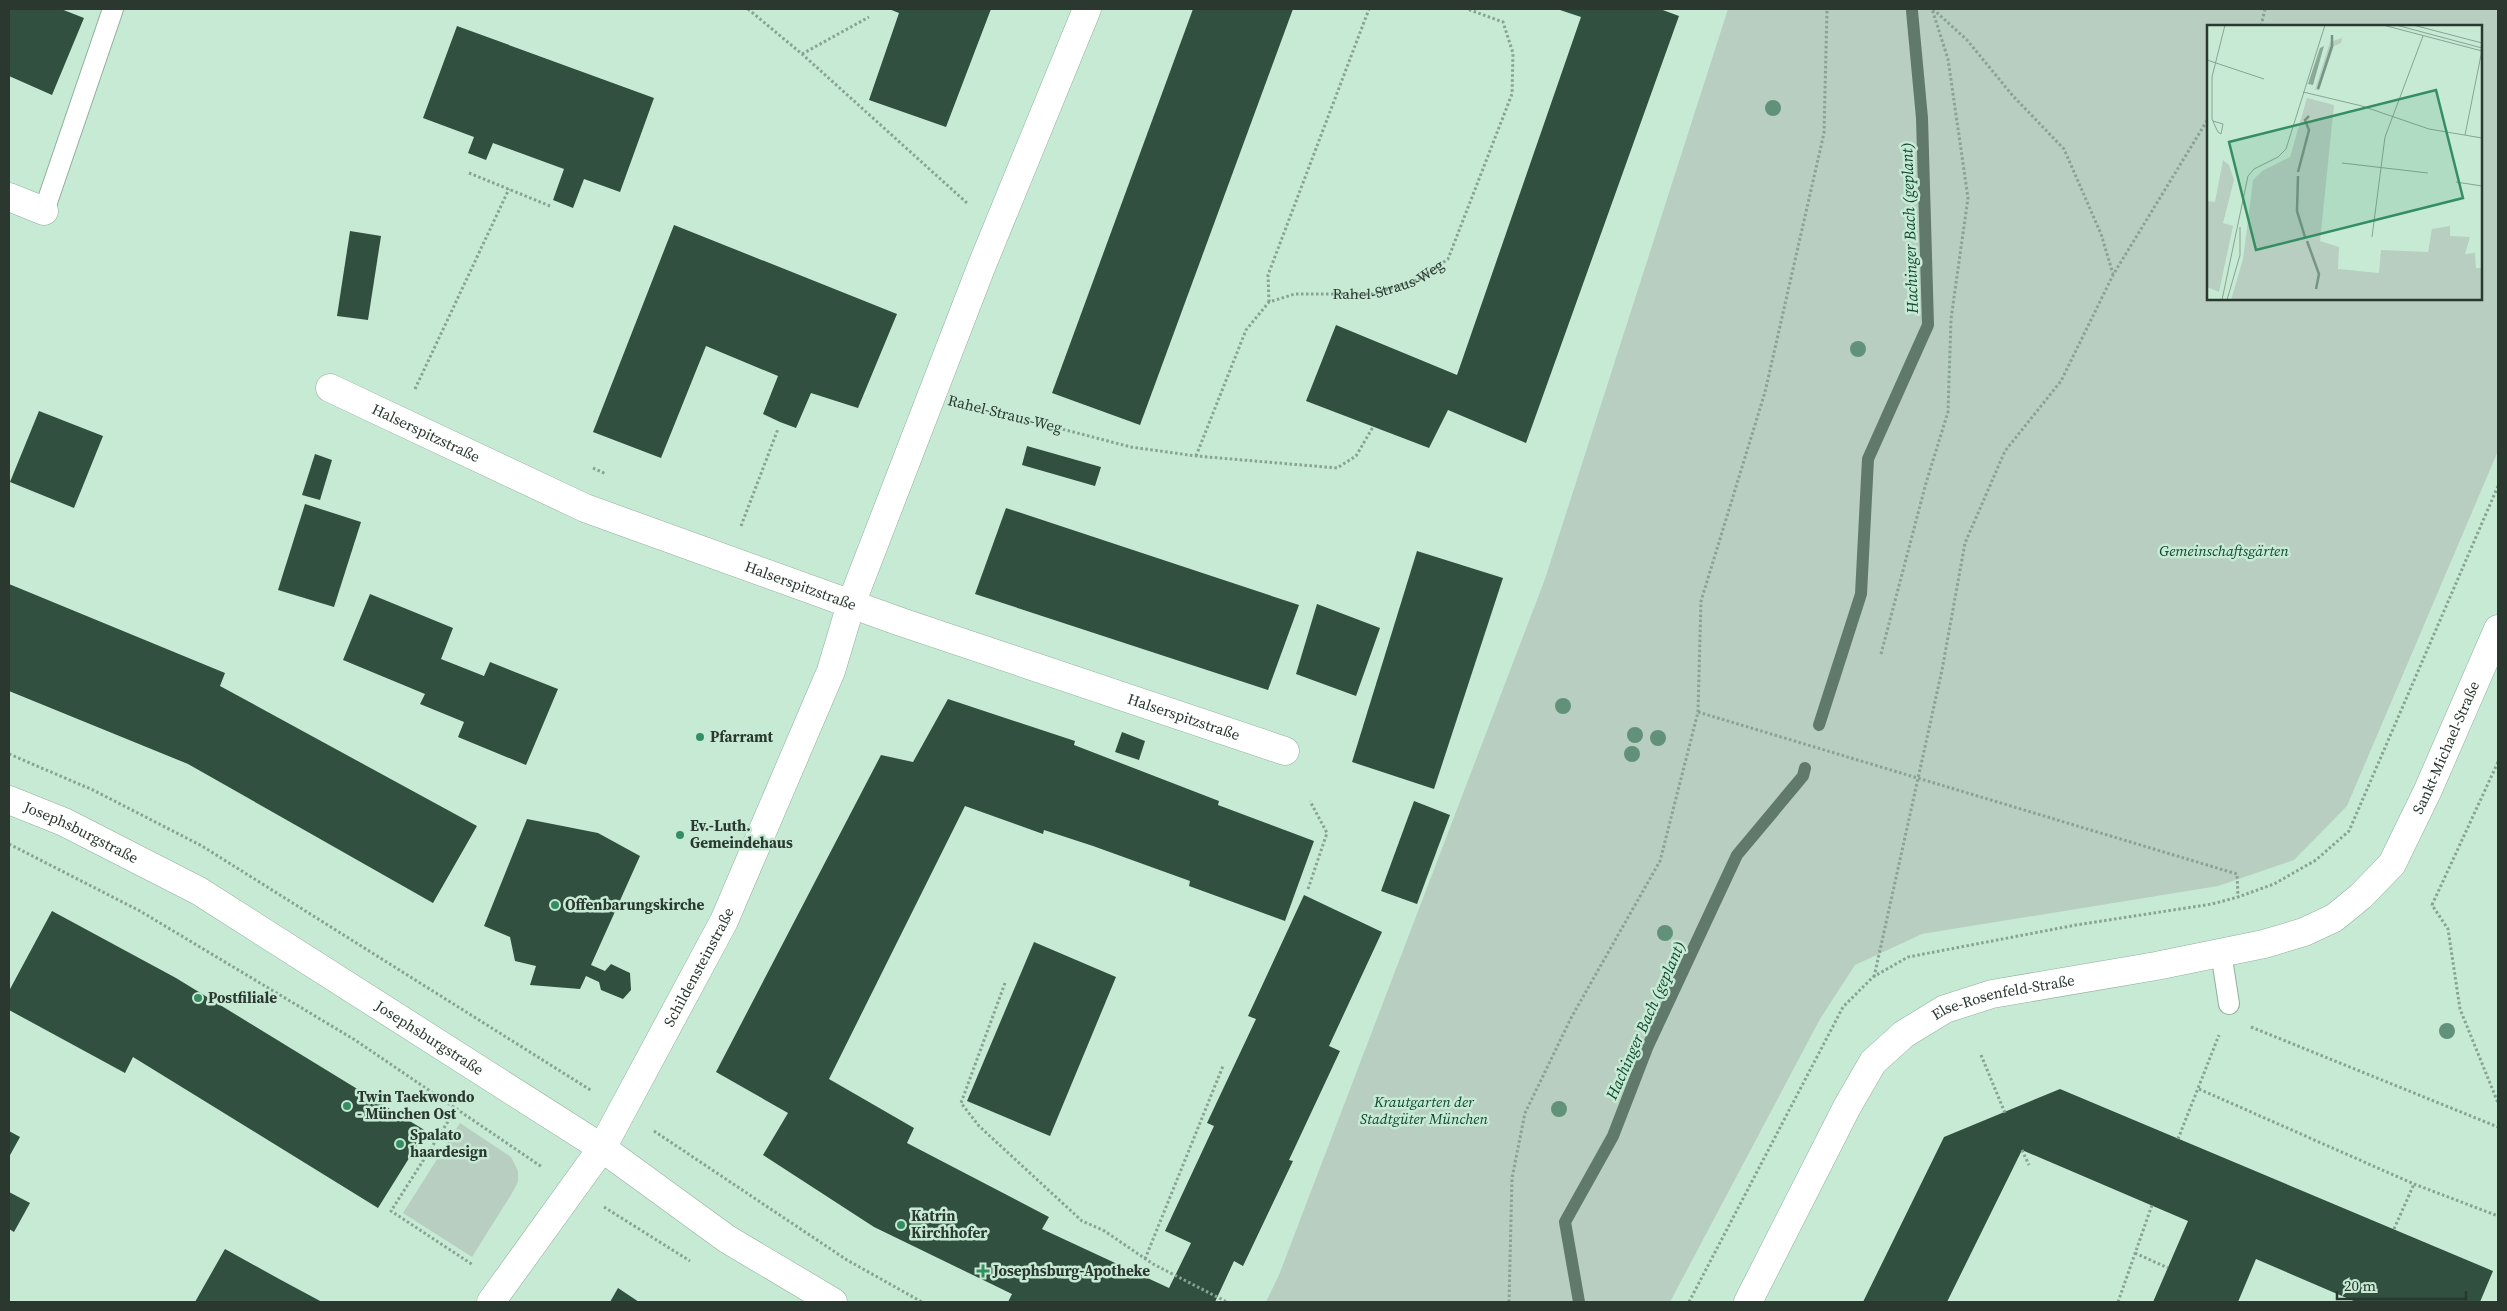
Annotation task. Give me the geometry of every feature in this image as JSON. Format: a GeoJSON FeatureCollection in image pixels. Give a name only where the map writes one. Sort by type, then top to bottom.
{"type":"FeatureCollection","features":[{"type":"Feature","properties":{"kind":"street","name":"Rahel-Straus-Weg"},"geometry":{"type":"LineString","coordinates":[[851,604],[996,232],[1087,9]]}},
{"type":"Feature","properties":{"kind":"street"},"geometry":{"type":"LineString","coordinates":[[9,197],[44,211]]}},
{"type":"Feature","properties":{"kind":"street","name":"Halserspitzstraße"},"geometry":{"type":"LineString","coordinates":[[330,388],[585,508],[851,604],[1284,751]]}},
{"type":"Feature","properties":{"kind":"street","name":"Schildensteinstraße"},"geometry":{"type":"LineString","coordinates":[[491,1302],[602,1148],[724,921],[831,671],[851,604]]}},
{"type":"Feature","properties":{"kind":"street","name":"Sankt-Michael-Straße"},"geometry":{"type":"LineString","coordinates":[[2392,864],[2428,790],[2498,629]]}},
{"type":"Feature","properties":{"kind":"street","name":"Josephsburgstraße"},"geometry":{"type":"LineString","coordinates":[[9,800],[64,822],[198,891],[602,1148],[727,1239],[833,1302]]}},
{"type":"Feature","properties":{"kind":"street","name":"Else-Rosenfeld-Straße"},"geometry":{"type":"LineString","coordinates":[[1748,1302],[1847,1107],[1873,1062],[1904,1034],[1945,1009],[1992,994],[2264,944],[2304,932],[2334,918],[2361,896],[2392,864]]}},
{"type":"Feature","properties":{"kind":"lane"},"geometry":{"type":"LineString","coordinates":[[44,211],[113,9]]}},
{"type":"Feature","properties":{"kind":"lane"},"geometry":{"type":"LineString","coordinates":[[2221,952],[2228,1010]]}},
{"type":"Feature","properties":{"kind":"path"},"geometry":{"type":"LineString","coordinates":[[748,9],[802,54],[953,189],[996,232]]}},
{"type":"Feature","properties":{"kind":"path"},"geometry":{"type":"LineString","coordinates":[[1196,456],[1246,330],[1269,302],[1268,275],[1369,9]]}},
{"type":"Feature","properties":{"kind":"path","name":"Rahel-Straus-Weg"},"geometry":{"type":"LineString","coordinates":[[1269,302],[1295,294],[1373,294],[1418,280],[1448,259],[1512,94],[1513,53],[1503,22],[1466,9]]}},
{"type":"Feature","properties":{"kind":"path"},"geometry":{"type":"LineString","coordinates":[[1509,1302],[1512,1178],[1525,1113],[1571,1018],[1660,860],[1698,712],[1701,601],[1765,392],[1824,133],[1827,9]]}},
{"type":"Feature","properties":{"kind":"path"},"geometry":{"type":"LineString","coordinates":[[1881,654],[1926,483],[1948,412],[1951,319],[1968,198],[1948,59],[1932,9],[1967,40],[2013,96],[2064,149],[2101,234],[2113,275]]}},
{"type":"Feature","properties":{"kind":"path"},"geometry":{"type":"LineString","coordinates":[[2260,25],[2265,9]]}},
{"type":"Feature","properties":{"kind":"path"},"geometry":{"type":"LineString","coordinates":[[802,54],[869,17]]}},
{"type":"Feature","properties":{"kind":"path"},"geometry":{"type":"LineString","coordinates":[[1874,977],[1919,778],[1965,543],[2005,452],[2061,381],[2113,275],[2207,121]]}},
{"type":"Feature","properties":{"kind":"path"},"geometry":{"type":"LineString","coordinates":[[468,173],[550,206]]}},
{"type":"Feature","properties":{"kind":"path"},"geometry":{"type":"LineString","coordinates":[[400,421],[508,189]]}},
{"type":"Feature","properties":{"kind":"path","name":"Rahel-Straus-Weg"},"geometry":{"type":"LineString","coordinates":[[932,395],[1131,446],[1196,456],[1337,468],[1356,456],[1373,427]]}},
{"type":"Feature","properties":{"kind":"path"},"geometry":{"type":"LineString","coordinates":[[732,526],[740,529],[778,428]]}},
{"type":"Feature","properties":{"kind":"path"},"geometry":{"type":"LineString","coordinates":[[587,466],[613,476]]}},
{"type":"Feature","properties":{"kind":"path"},"geometry":{"type":"LineString","coordinates":[[1689,1302],[1843,1007],[1874,977],[1908,957],[2076,925],[2212,904],[2238,897],[2274,884],[2316,860],[2349,831],[2498,486]]}},
{"type":"Feature","properties":{"kind":"path"},"geometry":{"type":"LineString","coordinates":[[1698,712],[2237,874],[2238,897]]}},
{"type":"Feature","properties":{"kind":"path"},"geometry":{"type":"LineString","coordinates":[[2498,762],[2432,905],[2448,929],[2460,1009],[2498,1103]]}},
{"type":"Feature","properties":{"kind":"path"},"geometry":{"type":"LineString","coordinates":[[1308,889],[1327,833],[1310,801]]}},
{"type":"Feature","properties":{"kind":"path"},"geometry":{"type":"LineString","coordinates":[[9,844],[148,916],[355,1040],[573,1188],[692,1262]]}},
{"type":"Feature","properties":{"kind":"path"},"geometry":{"type":"LineString","coordinates":[[1005,983],[961,1103],[979,1126],[1082,1221],[1103,1230],[1144,1259],[1227,1302]]}},
{"type":"Feature","properties":{"kind":"path"},"geometry":{"type":"LineString","coordinates":[[2178,1139],[2199,1089],[2228,1010],[2498,1128]]}},
{"type":"Feature","properties":{"kind":"path"},"geometry":{"type":"LineString","coordinates":[[1981,1055],[2005,1113]]}},
{"type":"Feature","properties":{"kind":"path"},"geometry":{"type":"LineString","coordinates":[[1144,1259],[1223,1066]]}},
{"type":"Feature","properties":{"kind":"path"},"geometry":{"type":"LineString","coordinates":[[2199,1089],[2414,1184],[2498,1216]]}},
{"type":"Feature","properties":{"kind":"path"},"geometry":{"type":"LineString","coordinates":[[456,1109],[391,1211],[473,1265]]}},
{"type":"Feature","properties":{"kind":"path"},"geometry":{"type":"LineString","coordinates":[[622,1110],[847,1260],[922,1302]]}},
{"type":"Feature","properties":{"kind":"path"},"geometry":{"type":"LineString","coordinates":[[2022,1150],[2029,1164]]}},
{"type":"Feature","properties":{"kind":"path"},"geometry":{"type":"LineString","coordinates":[[2394,1229],[2414,1184]]}},
{"type":"Feature","properties":{"kind":"path"},"geometry":{"type":"LineString","coordinates":[[2118,1302],[2152,1206]]}},
{"type":"Feature","properties":{"kind":"path"},"geometry":{"type":"LineString","coordinates":[[2135,1253],[2168,1268]]}},
{"type":"Feature","properties":{"kind":"green space"},"geometry":{"type":"Polygon","coordinates":[[[1728,9],[2498,9],[2498,451],[2347,806],[2294,860],[2218,886],[1922,934],[1855,965],[1820,1019],[1670,1302],[1266,1302],[1279,1275],[1545,579],[1728,9]]]}},
{"type":"Feature","properties":{"kind":"green space"},"geometry":{"type":"Polygon","coordinates":[[[460,1123],[511,1157],[518,1171],[518,1182],[472,1257],[403,1213],[460,1123]]]}},
{"type":"Feature","properties":{"kind":"building"},"geometry":{"type":"Polygon","coordinates":[[[9,9],[61,9],[84,18],[52,95],[9,76],[9,9]]]}},
{"type":"Feature","properties":{"kind":"building"},"geometry":{"type":"Polygon","coordinates":[[[889,9],[991,9],[946,127],[869,100],[899,13],[889,9]]]}},
{"type":"Feature","properties":{"kind":"building"},"geometry":{"type":"Polygon","coordinates":[[[1193,9],[1293,9],[1140,425],[1052,393],[1193,9]]]}},
{"type":"Feature","properties":{"kind":"building"},"geometry":{"type":"Polygon","coordinates":[[[1557,9],[1660,9],[1679,16],[1526,443],[1448,410],[1429,448],[1306,401],[1336,325],[1457,375],[1581,17],[1557,9]]]}},
{"type":"Feature","properties":{"kind":"building"},"geometry":{"type":"Polygon","coordinates":[[[457,26],[654,98],[620,192],[584,179],[573,208],[553,200],[564,169],[493,143],[486,160],[468,153],[474,137],[423,118],[457,26]]]}},
{"type":"Feature","properties":{"kind":"building"},"geometry":{"type":"Polygon","coordinates":[[[674,225],[897,314],[858,408],[811,393],[796,428],[780,422],[763,414],[778,376],[706,346],[661,458],[593,432],[674,225]]]}},
{"type":"Feature","properties":{"kind":"building"},"geometry":{"type":"Polygon","coordinates":[[[350,231],[381,236],[368,320],[337,316],[350,231]]]}},
{"type":"Feature","properties":{"kind":"building"},"geometry":{"type":"Polygon","coordinates":[[[39,411],[103,436],[74,508],[10,482],[39,411]]]}},
{"type":"Feature","properties":{"kind":"building"},"geometry":{"type":"Polygon","coordinates":[[[1027,446],[1101,467],[1095,486],[1022,465],[1027,446]]]}},
{"type":"Feature","properties":{"kind":"building"},"geometry":{"type":"Polygon","coordinates":[[[315,454],[332,460],[320,500],[302,495],[315,454]]]}},
{"type":"Feature","properties":{"kind":"building"},"geometry":{"type":"Polygon","coordinates":[[[305,504],[361,522],[334,607],[278,590],[305,504]]]}},
{"type":"Feature","properties":{"kind":"building"},"geometry":{"type":"Polygon","coordinates":[[[1006,508],[1299,605],[1268,690],[975,594],[1006,508]]]}},
{"type":"Feature","properties":{"kind":"building"},"geometry":{"type":"Polygon","coordinates":[[[1417,551],[1503,578],[1434,789],[1352,762],[1417,551]]]}},
{"type":"Feature","properties":{"kind":"building"},"geometry":{"type":"Polygon","coordinates":[[[9,584],[225,673],[220,686],[477,826],[433,903],[188,764],[9,691],[9,584]]]}},
{"type":"Feature","properties":{"kind":"building"},"geometry":{"type":"Polygon","coordinates":[[[370,594],[453,628],[441,659],[484,676],[490,662],[558,689],[526,765],[458,737],[464,722],[420,704],[425,694],[343,660],[370,594]]]}},
{"type":"Feature","properties":{"kind":"building"},"geometry":{"type":"Polygon","coordinates":[[[1317,604],[1380,628],[1356,696],[1296,674],[1317,604]]]}},
{"type":"Feature","properties":{"kind":"building"},"geometry":{"type":"Polygon","coordinates":[[[948,699],[1075,741],[1074,745],[1219,801],[1218,805],[1314,841],[1285,921],[1189,886],[1190,881],[1093,846],[1044,830],[1043,834],[965,806],[829,1079],[914,1128],[907,1143],[1049,1217],[1042,1229],[1169,1288],[1191,1243],[1165,1231],[1214,1126],[1207,1123],[1256,1019],[1248,1016],[1304,895],[1382,932],[1329,1046],[1340,1051],[1289,1160],[1293,1161],[1243,1266],[1234,1261],[1215,1302],[1008,1302],[1012,1294],[874,1227],[763,1155],[788,1113],[716,1072],[881,755],[913,762],[948,699]]]}},
{"type":"Feature","properties":{"kind":"building"},"geometry":{"type":"Polygon","coordinates":[[[1122,732],[1145,741],[1139,760],[1115,752],[1122,732]]]}},
{"type":"Feature","properties":{"kind":"building"},"geometry":{"type":"Polygon","coordinates":[[[1414,801],[1450,815],[1417,904],[1381,891],[1414,801]]]}},
{"type":"Feature","properties":{"kind":"building","name":"Offenbarungskirche"},"geometry":{"type":"Polygon","coordinates":[[[527,819],[598,833],[640,856],[591,965],[605,971],[611,964],[630,973],[631,990],[623,999],[601,990],[599,982],[586,976],[580,989],[530,985],[536,966],[515,961],[510,937],[484,926],[527,819]]]}},
{"type":"Feature","properties":{"kind":"building"},"geometry":{"type":"Polygon","coordinates":[[[52,911],[176,978],[426,1131],[378,1208],[133,1057],[125,1073],[9,1010],[9,991],[52,911]]]}},
{"type":"Feature","properties":{"kind":"building"},"geometry":{"type":"Polygon","coordinates":[[[1034,942],[1116,977],[1050,1136],[967,1101],[1034,942]]]}},
{"type":"Feature","properties":{"kind":"building"},"geometry":{"type":"Polygon","coordinates":[[[2060,1089],[2493,1271],[2480,1302],[2356,1302],[2256,1259],[2238,1302],[2153,1302],[2188,1221],[2022,1150],[1947,1302],[1863,1302],[1944,1137],[2060,1089]]]}},
{"type":"Feature","properties":{"kind":"building"},"geometry":{"type":"Polygon","coordinates":[[[9,1131],[20,1137],[9,1157],[9,1131]]]}},
{"type":"Feature","properties":{"kind":"building"},"geometry":{"type":"Polygon","coordinates":[[[9,1192],[30,1203],[14,1232],[9,1229],[9,1192]]]}},
{"type":"Feature","properties":{"kind":"building"},"geometry":{"type":"Polygon","coordinates":[[[225,1249],[281,1280],[322,1302],[195,1302],[225,1249]]]}},
{"type":"Feature","properties":{"kind":"building"},"geometry":{"type":"Polygon","coordinates":[[[618,1288],[639,1302],[610,1302],[618,1288]]]}},
{"type":"Feature","properties":{"kind":"waterway","name":"Hachinger Bach (geplant)"},"geometry":{"type":"LineString","coordinates":[[1819,725],[1861,594],[1868,459],[1928,325],[1922,118],[1912,11]]}},
{"type":"Feature","properties":{"kind":"waterway","name":"Hachinger Bach (geplant)"},"geometry":{"type":"LineString","coordinates":[[1579,1302],[1565,1222],[1613,1136],[1647,1048],[1737,855],[1803,776],[1805,768]]}},
{"type":"Feature","properties":{"kind":"place","name":"Pfarramt"},"geometry":{"type":"Point","coordinates":[700,737]}},
{"type":"Feature","properties":{"kind":"place","name":"Ev.-Luth. Gemeindehaus"},"geometry":{"type":"Point","coordinates":[680,835]}},
{"type":"Feature","properties":{"kind":"place","name":"Offenbarungskirche"},"geometry":{"type":"Point","coordinates":[555,905]}},
{"type":"Feature","properties":{"kind":"place","name":"Postfiliale"},"geometry":{"type":"Point","coordinates":[198,998]}},
{"type":"Feature","properties":{"kind":"place","name":"Twin Taekwondo - München Ost"},"geometry":{"type":"Point","coordinates":[347,1106]}},
{"type":"Feature","properties":{"kind":"place","name":"Spalato haardesign"},"geometry":{"type":"Point","coordinates":[400,1144]}},
{"type":"Feature","properties":{"kind":"place","name":"Katrin Kirchhofer"},"geometry":{"type":"Point","coordinates":[901,1225]}},
{"type":"Feature","properties":{"kind":"place","name":"Josephsburg-Apotheke"},"geometry":{"type":"Point","coordinates":[983,1271]}},
{"type":"Feature","properties":{"kind":"park label","name":"Gemeinschaftsgärten"},"geometry":{"type":"Point","coordinates":[2224,551]}},
{"type":"Feature","properties":{"kind":"park label","name":"Krautgarten der Stadtgüter München"},"geometry":{"type":"Point","coordinates":[1424,1110]}}]}
